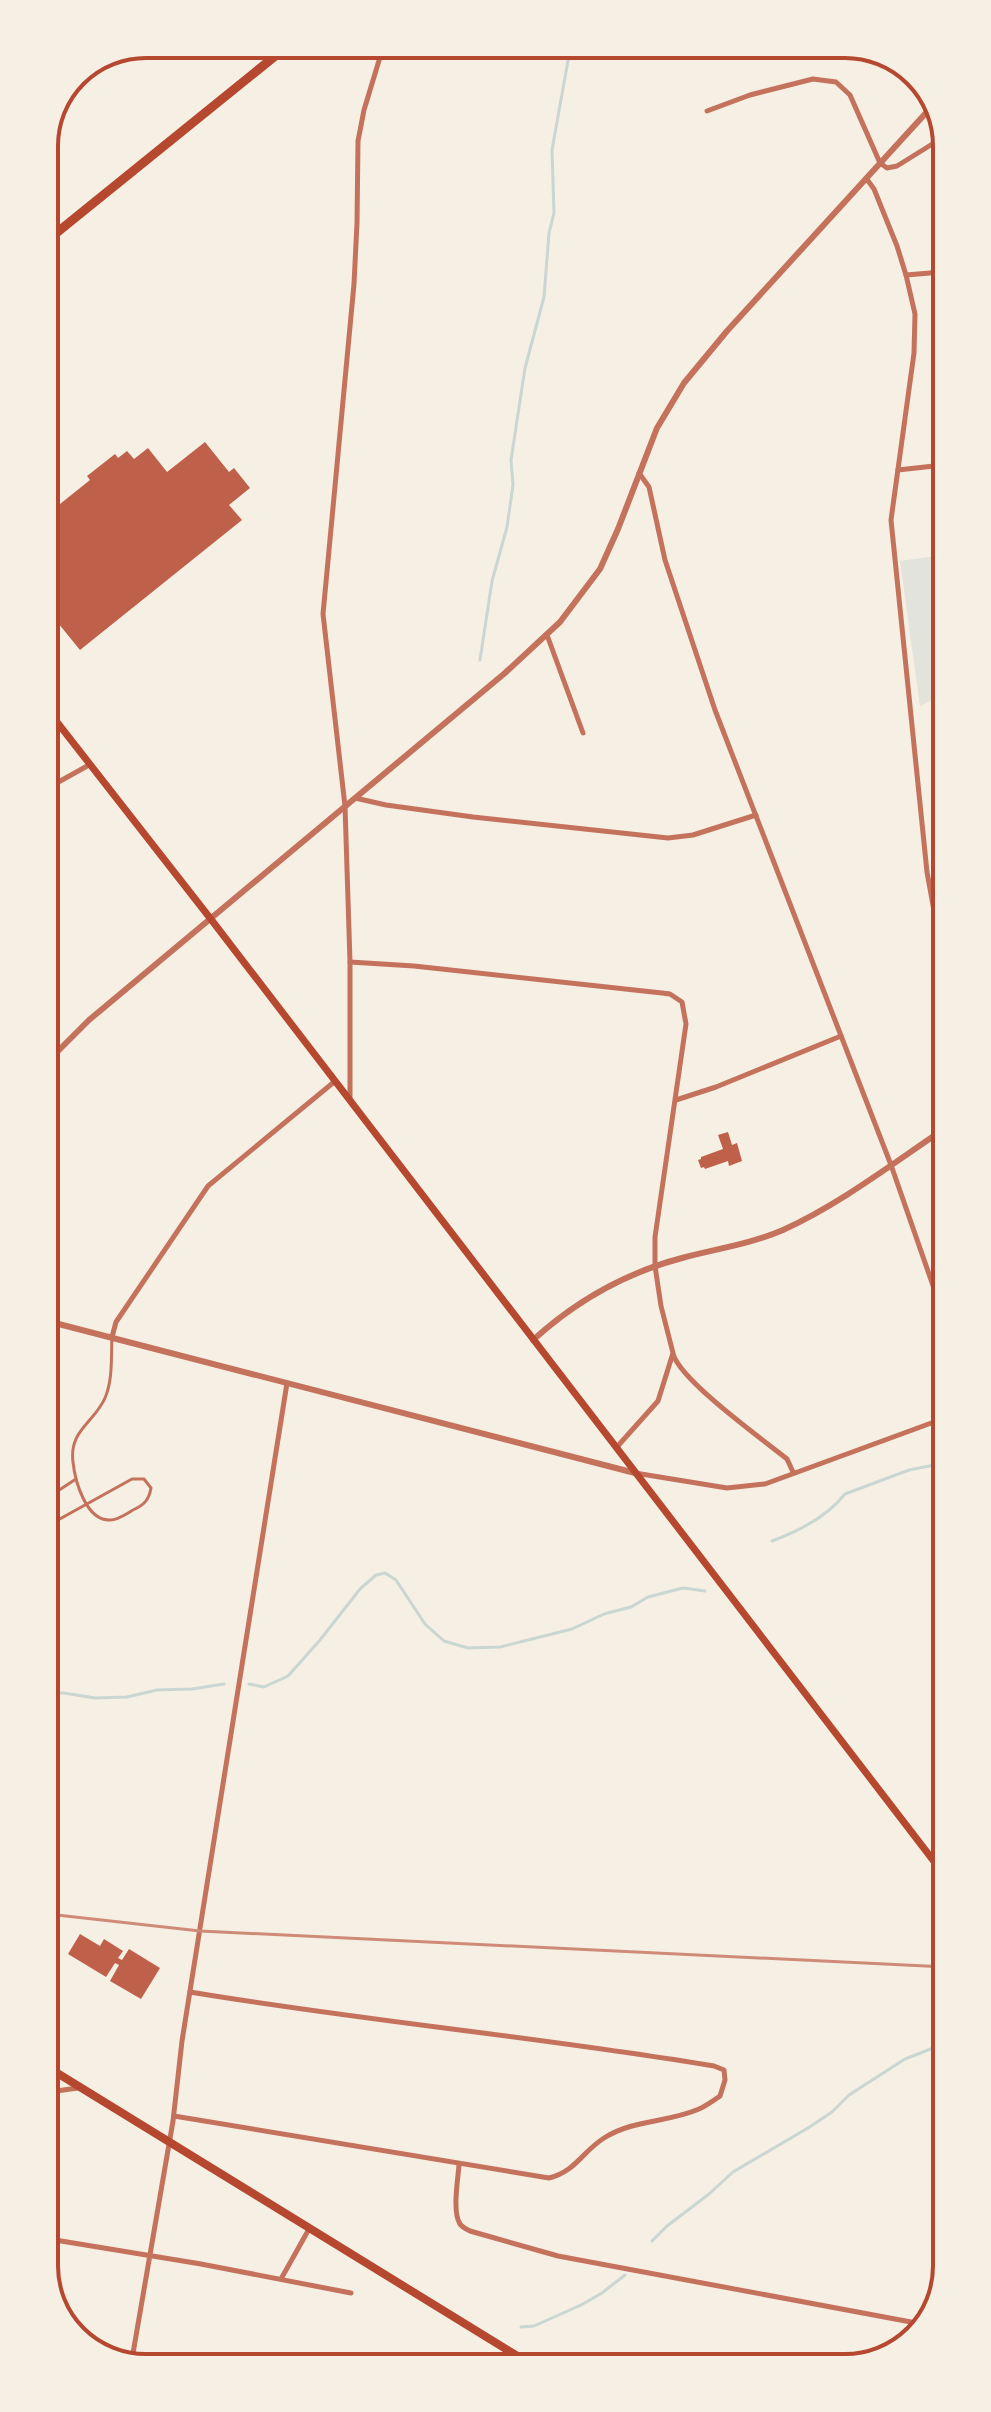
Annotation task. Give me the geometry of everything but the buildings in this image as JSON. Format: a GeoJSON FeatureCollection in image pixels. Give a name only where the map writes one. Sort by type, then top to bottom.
{"type":"FeatureCollection","features":[{"type":"Feature","properties":{"kind":"highway"},"geometry":{"type":"LineString","coordinates":[[58,232],[273,58]]}},
{"type":"Feature","properties":{"kind":"main road"},"geometry":{"type":"LineString","coordinates":[[58,724],[933,1860]]}},
{"type":"Feature","properties":{"kind":"main road"},"geometry":{"type":"LineString","coordinates":[[58,2074],[514,2354]]}},
{"type":"Feature","properties":{"kind":"street"},"geometry":{"type":"LineString","coordinates":[[350,1101],[345,806],[323,614],[354,284],[358,141],[380,58]]}},
{"type":"Feature","properties":{"kind":"street"},"geometry":{"type":"LineString","coordinates":[[707,111],[750,95],[813,79],[836,82],[850,95],[880,163],[887,168],[897,166],[933,144]]}},
{"type":"Feature","properties":{"kind":"street"},"geometry":{"type":"LineString","coordinates":[[58,1051],[89,1020],[493,683],[575,606],[600,569],[657,428],[684,383],[727,331],[926,113]]}},
{"type":"Feature","properties":{"kind":"street"},"geometry":{"type":"LineString","coordinates":[[866,178],[879,200],[906,275],[915,314],[915,339],[891,520],[933,905]]}},
{"type":"Feature","properties":{"kind":"street"},"geometry":{"type":"LineString","coordinates":[[906,275],[933,273]]}},
{"type":"Feature","properties":{"kind":"street"},"geometry":{"type":"LineString","coordinates":[[898,470],[933,466]]}},
{"type":"Feature","properties":{"kind":"street"},"geometry":{"type":"LineString","coordinates":[[639,473],[649,487],[676,597],[891,1165],[933,1286]]}},
{"type":"Feature","properties":{"kind":"street"},"geometry":{"type":"LineString","coordinates":[[547,635],[583,733]]}},
{"type":"Feature","properties":{"kind":"street"},"geometry":{"type":"LineString","coordinates":[[58,782],[89,765]]}},
{"type":"Feature","properties":{"kind":"street"},"geometry":{"type":"LineString","coordinates":[[355,798],[473,817],[668,838],[693,835],[756,815]]}},
{"type":"Feature","properties":{"kind":"street"},"geometry":{"type":"LineString","coordinates":[[350,962],[670,994],[682,1002],[686,1024],[657,1222],[655,1266],[666,1333],[676,1362],[701,1389],[787,1459],[793,1472]]}},
{"type":"Feature","properties":{"kind":"street"},"geometry":{"type":"LineString","coordinates":[[676,1100],[841,1036]]}},
{"type":"Feature","properties":{"kind":"street"},"geometry":{"type":"LineString","coordinates":[[112,1337],[116,1322],[208,1186],[334,1082]]}},
{"type":"Feature","properties":{"kind":"street"},"geometry":{"type":"LineString","coordinates":[[533,1340],[580,1302],[618,1281],[655,1266],[779,1232],[809,1217],[933,1136]]}},
{"type":"Feature","properties":{"kind":"street"},"geometry":{"type":"LineString","coordinates":[[58,1324],[635,1473],[727,1488],[765,1484],[933,1422]]}},
{"type":"Feature","properties":{"kind":"street"},"geometry":{"type":"LineString","coordinates":[[616,1448],[658,1401],[673,1353]]}},
{"type":"Feature","properties":{"kind":"street"},"geometry":{"type":"LineString","coordinates":[[133,2353],[170,2142],[182,2041],[287,1383]]}},
{"type":"Feature","properties":{"kind":"street"},"geometry":{"type":"LineString","coordinates":[[174,2116],[549,2178],[572,2168],[601,2140],[629,2125],[699,2109],[720,2096],[724,2084],[724,2070],[714,2066],[190,1992]]}},
{"type":"Feature","properties":{"kind":"street"},"geometry":{"type":"LineString","coordinates":[[58,2090],[79,2087]]}},
{"type":"Feature","properties":{"kind":"street"},"geometry":{"type":"LineString","coordinates":[[459,2165],[458,2218],[461,2226],[470,2231],[558,2256],[913,2322]]}},
{"type":"Feature","properties":{"kind":"street"},"geometry":{"type":"LineString","coordinates":[[281,2279],[309,2229]]}},
{"type":"Feature","properties":{"kind":"street"},"geometry":{"type":"LineString","coordinates":[[58,2240],[351,2293]]}},
{"type":"Feature","properties":{"kind":"lane"},"geometry":{"type":"LineString","coordinates":[[58,1520],[86,1504],[132,1479],[144,1479],[151,1488],[149,1498],[142,1506],[108,1520],[98,1516],[86,1504],[76,1479],[72,1460],[74,1441],[104,1400],[111,1368],[112,1337]]}},
{"type":"Feature","properties":{"kind":"lane"},"geometry":{"type":"LineString","coordinates":[[58,1491],[76,1479]]}},
{"type":"Feature","properties":{"kind":"shaded area"},"geometry":{"type":"Polygon","coordinates":[[[933,556],[933,700],[920,706],[900,561],[933,556]]]}},
{"type":"Feature","properties":{"kind":"waterway"},"geometry":{"type":"LineString","coordinates":[[480,660],[492,581],[507,527],[513,485],[511,460],[525,368],[544,297],[549,233],[554,213],[552,150],[568,58]]}},
{"type":"Feature","properties":{"kind":"waterway"},"geometry":{"type":"LineString","coordinates":[[772,1541],[812,1522],[830,1510],[845,1494],[909,1470],[933,1465]]}},
{"type":"Feature","properties":{"kind":"waterway"},"geometry":{"type":"LineString","coordinates":[[249,1684],[264,1687],[288,1676],[360,1589],[376,1575],[385,1573],[396,1580],[425,1624],[444,1641],[468,1648],[500,1647],[572,1629],[604,1614],[631,1607],[648,1597],[683,1588],[705,1591]]}},
{"type":"Feature","properties":{"kind":"waterway"},"geometry":{"type":"LineString","coordinates":[[58,1693],[95,1698],[127,1697],[157,1690],[224,1684]]}},
{"type":"Feature","properties":{"kind":"waterway"},"geometry":{"type":"LineString","coordinates":[[652,2241],[733,2172],[808,2128],[832,2112],[849,2095],[905,2059],[933,2048]]}},
{"type":"Feature","properties":{"kind":"waterway"},"geometry":{"type":"LineString","coordinates":[[521,2327],[534,2326],[581,2305],[625,2275]]}},
{"type":"Feature","properties":{"kind":"railway"},"geometry":{"type":"LineString","coordinates":[[58,1915],[200,1931],[933,1966]]}}]}
